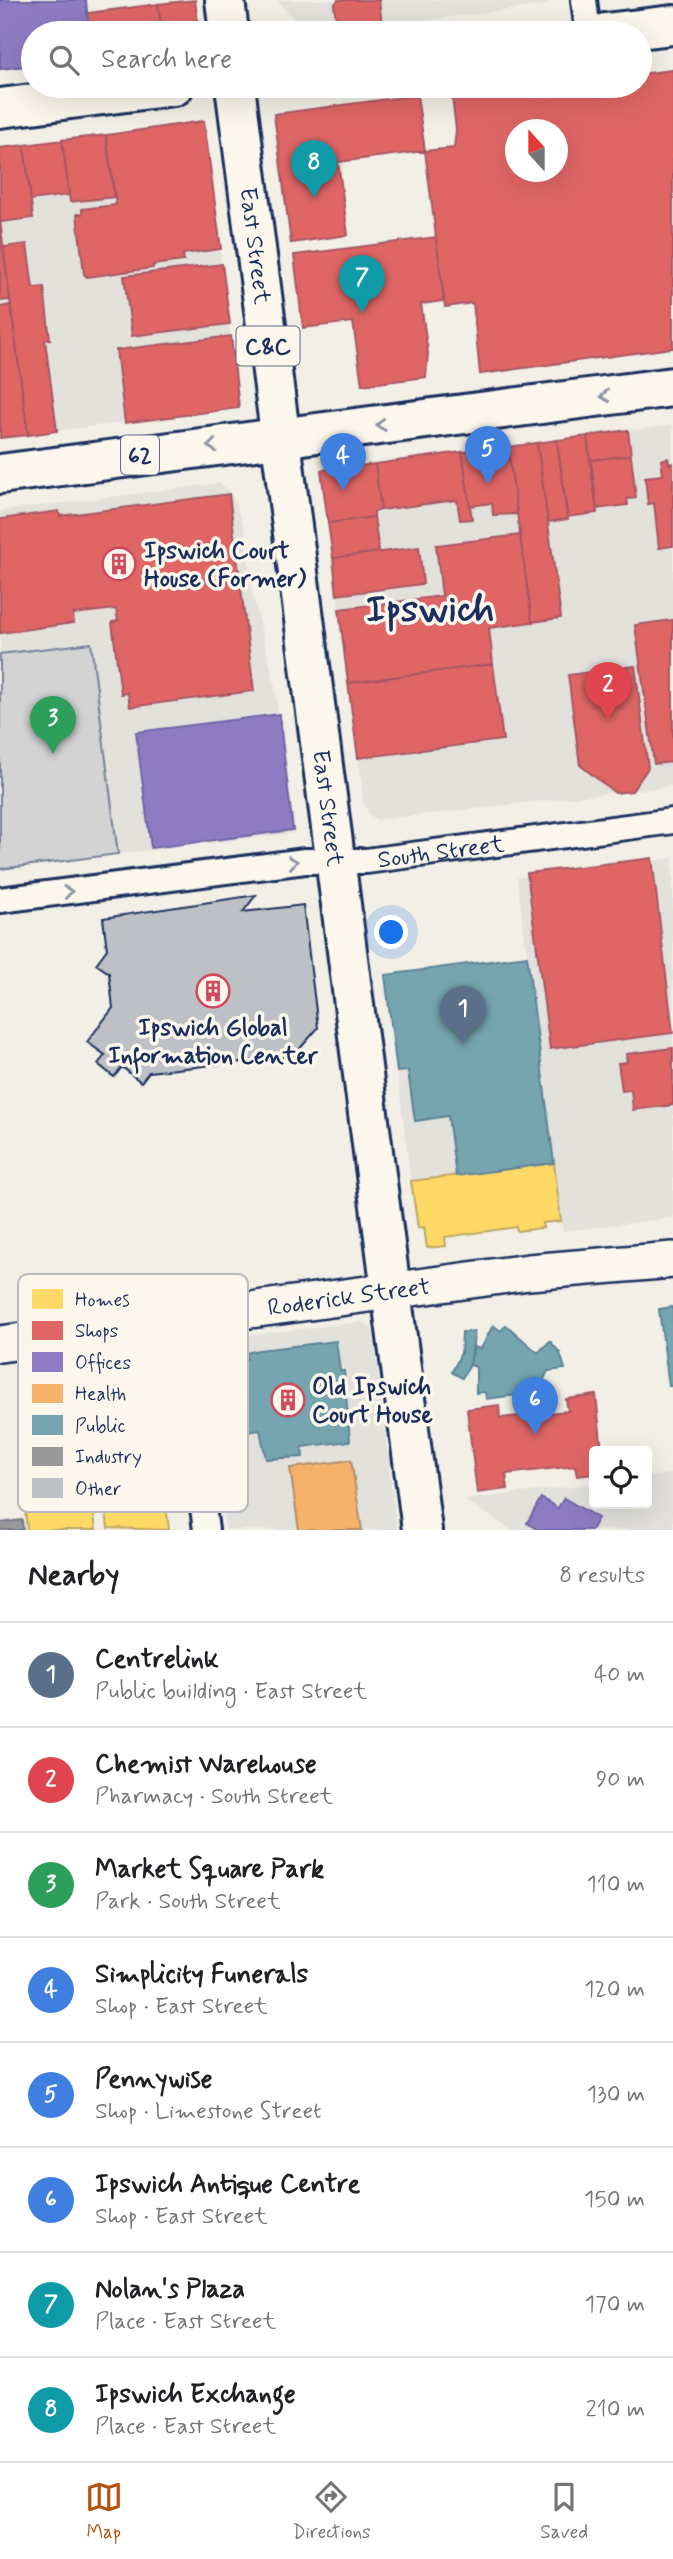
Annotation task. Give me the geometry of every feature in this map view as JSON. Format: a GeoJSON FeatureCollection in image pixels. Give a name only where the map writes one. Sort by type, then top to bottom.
{"type":"FeatureCollection","features":[{"type":"Feature","properties":{"kind":"main road"},"geometry":{"type":"LineString","coordinates":[[225,0],[228,21]]}},
{"type":"Feature","properties":{"kind":"main road"},"geometry":{"type":"LineString","coordinates":[[652,27],[673,25]]}},
{"type":"Feature","properties":{"kind":"main road"},"geometry":{"type":"LineString","coordinates":[[0,108],[79,98]]}},
{"type":"Feature","properties":{"kind":"main road","name":"East Street"},"geometry":{"type":"LineString","coordinates":[[237,98],[391,1290],[426,1527]]}},
{"type":"Feature","properties":{"kind":"main road"},"geometry":{"type":"LineString","coordinates":[[280,438],[673,387]]}},
{"type":"Feature","properties":{"kind":"main road","name":"62"},"geometry":{"type":"LineString","coordinates":[[0,474],[280,438]]}},
{"type":"Feature","properties":{"kind":"street"},"geometry":{"type":"LineString","coordinates":[[584,0],[587,21]]}},
{"type":"Feature","properties":{"kind":"street","name":"South Street"},"geometry":{"type":"LineString","coordinates":[[0,900],[335,859],[366,861],[673,821]]}},
{"type":"Feature","properties":{"kind":"street","name":"Roderick Street"},"geometry":{"type":"LineString","coordinates":[[248,1311],[391,1290],[667,1258]]}},
{"type":"Feature","properties":{"kind":"street","name":"Roderick Street"},"geometry":{"type":"LineString","coordinates":[[0,1344],[18,1342]]}},
{"type":"Feature","properties":{"kind":"street"},"geometry":{"type":"LineString","coordinates":[[204,1512],[206,1530]]}},
{"type":"Feature","properties":{"kind":"shaded area"},"geometry":{"type":"Polygon","coordinates":[[[277,0],[547,0],[548,5],[421,21],[296,21],[277,0]]]}},
{"type":"Feature","properties":{"kind":"shaded area"},"geometry":{"type":"Polygon","coordinates":[[[204,121],[239,408],[0,438],[0,148],[204,121]]]}},
{"type":"Feature","properties":{"kind":"shaded area"},"geometry":{"type":"Polygon","coordinates":[[[673,425],[673,786],[377,820],[369,814],[364,804],[321,470],[673,425]]]}},
{"type":"Feature","properties":{"kind":"shaded area"},"geometry":{"type":"Polygon","coordinates":[[[220,483],[232,494],[245,530],[253,596],[274,681],[294,833],[118,854],[91,643],[0,654],[0,511],[220,483]]]}},
{"type":"Feature","properties":{"kind":"shaded area"},"geometry":{"type":"Polygon","coordinates":[[[91,643],[118,854],[0,869],[0,654],[91,643]]]}},
{"type":"Feature","properties":{"kind":"shaded area"},"geometry":{"type":"Polygon","coordinates":[[[673,858],[673,1218],[563,1231],[554,1163],[411,1181],[385,975],[527,956],[517,878],[673,858]]]}},
{"type":"Feature","properties":{"kind":"shaded area"},"geometry":{"type":"Polygon","coordinates":[[[360,1322],[370,1326],[373,1332],[397,1530],[226,1530],[224,1512],[248,1512],[248,1335],[360,1322]]]}},
{"type":"Feature","properties":{"kind":"shaded area"},"geometry":{"type":"Polygon","coordinates":[[[673,1473],[673,1530],[512,1530],[464,1500],[589,1485],[589,1509],[652,1509],[652,1476],[673,1473]]]}},
{"type":"Feature","properties":{"kind":"building: Homes"},"geometry":{"type":"Polygon","coordinates":[[[554,1163],[561,1221],[542,1223],[543,1228],[517,1231],[516,1227],[445,1237],[446,1246],[427,1248],[424,1227],[418,1228],[411,1181],[554,1163]]]}},
{"type":"Feature","properties":{"kind":"building: Homes"},"geometry":{"type":"Polygon","coordinates":[[[25,1512],[94,1512],[96,1530],[27,1530],[25,1512]]]}},
{"type":"Feature","properties":{"kind":"building: Homes"},"geometry":{"type":"Polygon","coordinates":[[[106,1512],[167,1512],[169,1530],[108,1528],[106,1512]]]}},
{"type":"Feature","properties":{"kind":"building: Shops"},"geometry":{"type":"Polygon","coordinates":[[[195,0],[198,21],[160,21],[158,4],[195,0]]]}},
{"type":"Feature","properties":{"kind":"building: Shops"},"geometry":{"type":"Polygon","coordinates":[[[338,0],[379,0],[382,21],[336,21],[334,5],[338,0]]]}},
{"type":"Feature","properties":{"kind":"building: Shops"},"geometry":{"type":"Polygon","coordinates":[[[158,4],[160,21],[88,21],[87,13],[158,4]]]}},
{"type":"Feature","properties":{"kind":"building: Shops"},"geometry":{"type":"Polygon","coordinates":[[[673,70],[673,348],[480,374],[473,303],[445,307],[425,151],[454,148],[456,129],[452,98],[652,98],[652,73],[673,70]]]}},
{"type":"Feature","properties":{"kind":"building: Shops"},"geometry":{"type":"Polygon","coordinates":[[[394,98],[417,98],[425,151],[338,162],[348,235],[291,243],[274,114],[394,98]]]}},
{"type":"Feature","properties":{"kind":"building: Shops"},"geometry":{"type":"Polygon","coordinates":[[[204,121],[221,249],[183,254],[184,261],[153,265],[153,268],[87,277],[84,274],[77,214],[82,214],[82,209],[116,205],[106,135],[204,121]]]}},
{"type":"Feature","properties":{"kind":"building: Shops"},"geometry":{"type":"Polygon","coordinates":[[[106,135],[114,197],[70,202],[62,140],[106,135]]]}},
{"type":"Feature","properties":{"kind":"building: Shops"},"geometry":{"type":"Polygon","coordinates":[[[62,140],[69,195],[31,200],[24,145],[62,140]]]}},
{"type":"Feature","properties":{"kind":"building: Shops"},"geometry":{"type":"Polygon","coordinates":[[[24,145],[33,218],[0,222],[0,148],[24,145]]]}},
{"type":"Feature","properties":{"kind":"building: Shops"},"geometry":{"type":"Polygon","coordinates":[[[0,220],[10,300],[0,301],[0,220]]]}},
{"type":"Feature","properties":{"kind":"building: Shops"},"geometry":{"type":"Polygon","coordinates":[[[436,237],[444,301],[421,304],[428,353],[426,377],[362,385],[353,322],[303,328],[294,255],[436,237]]]}},
{"type":"Feature","properties":{"kind":"building: Shops"},"geometry":{"type":"Polygon","coordinates":[[[27,244],[33,288],[44,287],[50,339],[45,340],[57,431],[28,435],[3,247],[27,244]]]}},
{"type":"Feature","properties":{"kind":"building: Shops"},"geometry":{"type":"Polygon","coordinates":[[[222,264],[230,324],[132,336],[124,276],[222,264]]]}},
{"type":"Feature","properties":{"kind":"building: Shops"},"geometry":{"type":"Polygon","coordinates":[[[11,305],[28,435],[0,438],[0,307],[11,305]]]}},
{"type":"Feature","properties":{"kind":"building: Shops"},"geometry":{"type":"Polygon","coordinates":[[[231,336],[239,408],[125,423],[116,350],[231,336]]]}},
{"type":"Feature","properties":{"kind":"building: Shops"},"geometry":{"type":"Polygon","coordinates":[[[628,430],[631,455],[590,460],[587,436],[628,430]]]}},
{"type":"Feature","properties":{"kind":"building: Shops"},"geometry":{"type":"Polygon","coordinates":[[[587,436],[597,513],[567,517],[557,440],[587,436]]]}},
{"type":"Feature","properties":{"kind":"building: Shops"},"geometry":{"type":"Polygon","coordinates":[[[557,440],[568,519],[548,522],[537,443],[557,440]]]}},
{"type":"Feature","properties":{"kind":"building: Shops"},"geometry":{"type":"Polygon","coordinates":[[[537,443],[561,618],[532,622],[508,447],[537,443]]]}},
{"type":"Feature","properties":{"kind":"building: Shops"},"geometry":{"type":"Polygon","coordinates":[[[508,447],[517,514],[493,515],[492,503],[470,506],[462,452],[508,447]]]}},
{"type":"Feature","properties":{"kind":"building: Shops"},"geometry":{"type":"Polygon","coordinates":[[[462,452],[472,519],[460,520],[457,500],[381,510],[375,464],[462,452]]]}},
{"type":"Feature","properties":{"kind":"building: Shops"},"geometry":{"type":"Polygon","coordinates":[[[631,455],[636,498],[627,499],[628,505],[597,509],[591,460],[631,455]]]}},
{"type":"Feature","properties":{"kind":"building: Shops"},"geometry":{"type":"Polygon","coordinates":[[[668,458],[669,464],[673,463],[673,546],[659,548],[654,503],[648,504],[645,477],[663,475],[661,460],[668,458]]]}},
{"type":"Feature","properties":{"kind":"building: Shops"},"geometry":{"type":"Polygon","coordinates":[[[375,464],[381,510],[374,512],[374,517],[328,523],[321,470],[375,464]]]}},
{"type":"Feature","properties":{"kind":"building: Shops","name":"Ipswich Court House (Former)"},"geometry":{"type":"Polygon","coordinates":[[[229,494],[254,691],[130,707],[128,693],[121,694],[112,622],[118,621],[116,609],[73,614],[74,623],[0,633],[0,519],[59,511],[60,516],[229,494]]]}},
{"type":"Feature","properties":{"kind":"building: Shops"},"geometry":{"type":"Polygon","coordinates":[[[374,517],[379,552],[333,558],[328,523],[374,517]]]}},
{"type":"Feature","properties":{"kind":"building: Shops"},"geometry":{"type":"Polygon","coordinates":[[[520,535],[532,622],[489,628],[493,664],[348,683],[339,609],[442,596],[436,545],[520,535]]]}},
{"type":"Feature","properties":{"kind":"building: Shops"},"geometry":{"type":"Polygon","coordinates":[[[419,547],[423,584],[337,595],[333,558],[419,547]]]}},
{"type":"Feature","properties":{"kind":"building: Shops"},"geometry":{"type":"Polygon","coordinates":[[[673,620],[673,762],[654,764],[635,625],[673,620]]]}},
{"type":"Feature","properties":{"kind":"building: Shops"},"geometry":{"type":"Polygon","coordinates":[[[493,664],[503,740],[358,758],[348,683],[493,664]]]}},
{"type":"Feature","properties":{"kind":"building: Shops"},"geometry":{"type":"Polygon","coordinates":[[[635,666],[648,768],[632,791],[615,793],[580,765],[568,675],[635,666]]]}},
{"type":"Feature","properties":{"kind":"building: Shops"},"geometry":{"type":"Polygon","coordinates":[[[652,858],[673,1033],[550,1049],[527,873],[652,858]]]}},
{"type":"Feature","properties":{"kind":"building: Shops"},"geometry":{"type":"Polygon","coordinates":[[[673,1048],[673,1105],[633,1110],[631,1090],[622,1091],[618,1063],[627,1062],[626,1054],[673,1048]]]}},
{"type":"Feature","properties":{"kind":"building: Shops"},"geometry":{"type":"Polygon","coordinates":[[[596,1395],[601,1446],[589,1446],[589,1475],[577,1476],[575,1466],[506,1474],[508,1489],[477,1493],[467,1409],[499,1405],[500,1418],[568,1411],[566,1399],[596,1395]]]}},
{"type":"Feature","properties":{"kind":"building: Offices"},"geometry":{"type":"Polygon","coordinates":[[[0,0],[86,0],[88,21],[21,21],[21,66],[0,69],[0,0]]]}},
{"type":"Feature","properties":{"kind":"building: Offices"},"geometry":{"type":"Polygon","coordinates":[[[279,714],[293,830],[151,848],[136,732],[279,714]]]}},
{"type":"Feature","properties":{"kind":"building: Offices"},"geometry":{"type":"Polygon","coordinates":[[[541,1498],[558,1508],[564,1498],[598,1518],[591,1530],[538,1530],[527,1523],[541,1498]]]}},
{"type":"Feature","properties":{"kind":"building: Health"},"geometry":{"type":"Polygon","coordinates":[[[351,1460],[362,1530],[299,1530],[290,1468],[351,1460]]]}},
{"type":"Feature","properties":{"kind":"building: Public"},"geometry":{"type":"Polygon","coordinates":[[[527,956],[554,1163],[456,1176],[448,1116],[415,1121],[408,1071],[397,1072],[385,975],[527,956]]]}},
{"type":"Feature","properties":{"kind":"building: Public"},"geometry":{"type":"Polygon","coordinates":[[[673,1307],[673,1386],[669,1386],[659,1309],[673,1307]]]}},
{"type":"Feature","properties":{"kind":"building: Public"},"geometry":{"type":"Polygon","coordinates":[[[493,1325],[501,1331],[506,1325],[538,1353],[550,1341],[560,1353],[565,1369],[548,1371],[540,1387],[517,1392],[517,1395],[486,1399],[485,1392],[476,1393],[476,1367],[470,1365],[474,1347],[481,1349],[493,1325]]]}},
{"type":"Feature","properties":{"kind":"building: Public"},"geometry":{"type":"Polygon","coordinates":[[[462,1332],[474,1332],[474,1337],[470,1365],[462,1378],[452,1372],[461,1353],[462,1332]]]}},
{"type":"Feature","properties":{"kind":"building: Public","name":"Old Ipswich Court House"},"geometry":{"type":"Polygon","coordinates":[[[336,1341],[340,1371],[344,1371],[350,1441],[302,1447],[303,1457],[266,1459],[260,1430],[248,1432],[248,1353],[336,1341]]]}},
{"type":"Feature","properties":{"kind":"building: Industry"},"geometry":{"type":"Polygon","coordinates":[[[22,1520],[23,1530],[0,1530],[0,1523],[22,1520]]]}},
{"type":"Feature","properties":{"kind":"building: Other","name":"Ipswich Global Information Center"},"geometry":{"type":"Polygon","coordinates":[[[256,895],[243,912],[303,905],[318,1028],[290,1060],[287,1057],[149,1072],[141,1082],[122,1067],[114,1077],[98,1064],[105,1055],[87,1042],[113,1008],[109,973],[96,964],[107,949],[103,918],[256,895]]]}},
{"type":"Feature","properties":{"kind":"place","name":"Ipswich Exchange"},"geometry":{"type":"Point","coordinates":[314,198]}},
{"type":"Feature","properties":{"kind":"place","name":"Nolan's Plaza"},"geometry":{"type":"Point","coordinates":[362,313]}},
{"type":"Feature","properties":{"kind":"place","name":"Pennywise"},"geometry":{"type":"Point","coordinates":[488,484]}},
{"type":"Feature","properties":{"kind":"place","name":"Simplicity Funerals"},"geometry":{"type":"Point","coordinates":[343,491]}},
{"type":"Feature","properties":{"kind":"place","name":"Ipswich Court House (Former)"},"geometry":{"type":"Point","coordinates":[119,564]}},
{"type":"Feature","properties":{"kind":"place","name":"Chemist Warehouse"},"geometry":{"type":"Point","coordinates":[608,720]}},
{"type":"Feature","properties":{"kind":"place","name":"Market Square Park"},"geometry":{"type":"Point","coordinates":[53,754]}},
{"type":"Feature","properties":{"kind":"place","name":"Ipswich Global Information Center"},"geometry":{"type":"Point","coordinates":[213,991]}},
{"type":"Feature","properties":{"kind":"place","name":"Centrelink"},"geometry":{"type":"Point","coordinates":[463,1044]}},
{"type":"Feature","properties":{"kind":"place","name":"Old Ipswich Court House"},"geometry":{"type":"Point","coordinates":[288,1400]}},
{"type":"Feature","properties":{"kind":"place","name":"Ipswich Antique Centre"},"geometry":{"type":"Point","coordinates":[535,1435]}},
{"type":"Feature","properties":{"kind":"district","name":"Ipswich"},"geometry":{"type":"Point","coordinates":[430,608]}}]}
